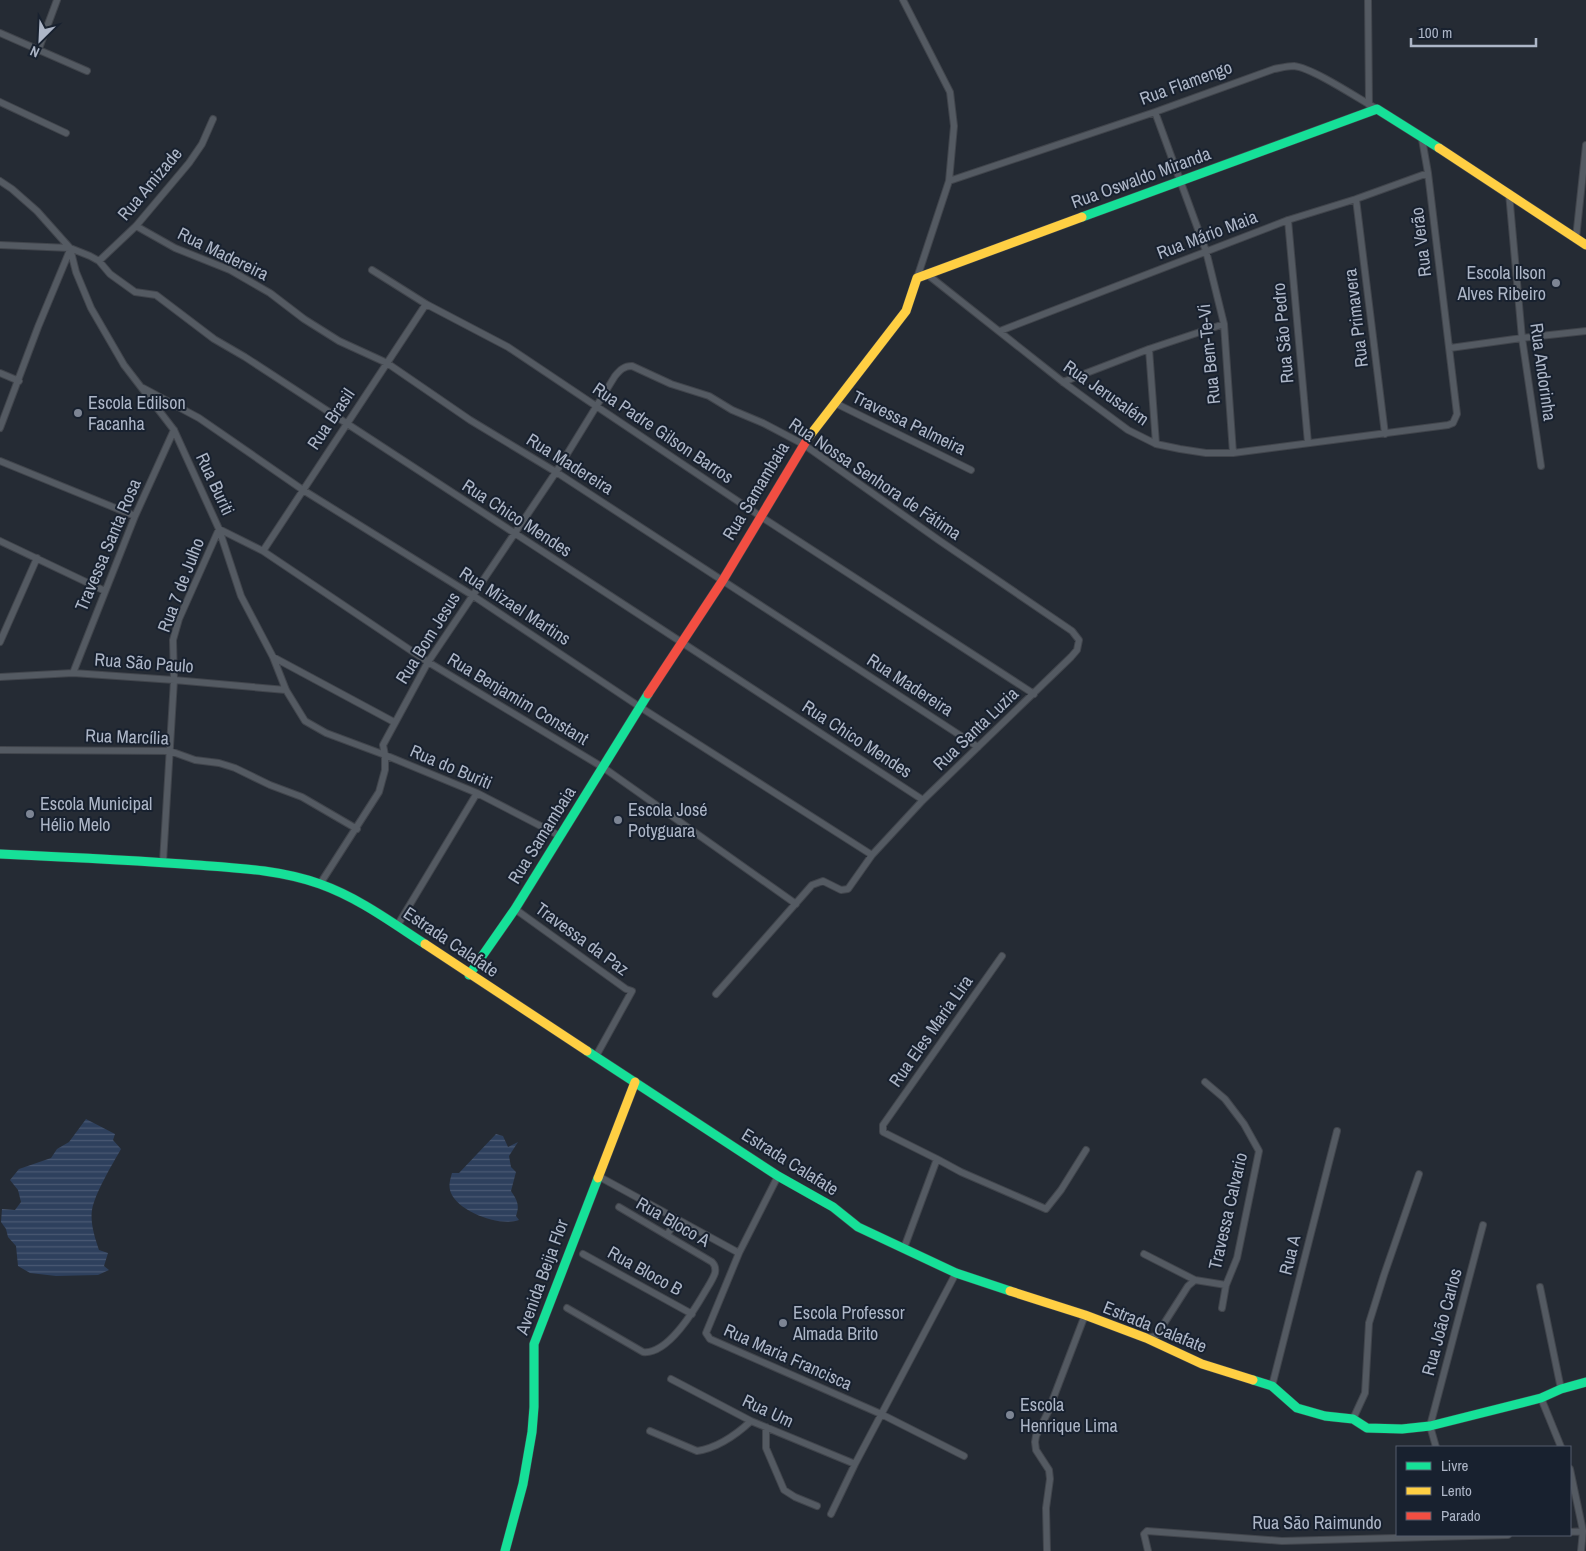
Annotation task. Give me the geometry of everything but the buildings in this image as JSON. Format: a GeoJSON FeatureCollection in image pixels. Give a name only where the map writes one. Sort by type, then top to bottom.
{"type":"FeatureCollection","features":[{"type":"Feature","properties":{"kind":"street"},"geometry":{"type":"LineString","coordinates":[[38,51],[57,0]]}},
{"type":"Feature","properties":{"kind":"street","name":"Rua Samambaia"},"geometry":{"type":"LineString","coordinates":[[469,975],[515,909],[640,707],[723,580],[803,444],[906,311],[949,181],[954,126],[950,92],[903,0]]}},
{"type":"Feature","properties":{"kind":"street"},"geometry":{"type":"LineString","coordinates":[[1368,0],[1373,107]]}},
{"type":"Feature","properties":{"kind":"street"},"geometry":{"type":"LineString","coordinates":[[0,33],[87,71]]}},
{"type":"Feature","properties":{"kind":"street","name":"Rua Flamengo"},"geometry":{"type":"LineString","coordinates":[[949,181],[1155,112],[1274,68],[1294,66],[1332,84],[1373,107],[1509,193],[1586,245]]}},
{"type":"Feature","properties":{"kind":"street"},"geometry":{"type":"LineString","coordinates":[[0,102],[66,133]]}},
{"type":"Feature","properties":{"kind":"street","name":"Rua Oswaldo Miranda"},"geometry":{"type":"LineString","coordinates":[[917,278],[1373,107]]}},
{"type":"Feature","properties":{"kind":"street","name":"Rua Bem-Te-Vi"},"geometry":{"type":"LineString","coordinates":[[1155,112],[1206,251],[1224,324],[1233,453]]}},
{"type":"Feature","properties":{"kind":"street","name":"Rua Amizade"},"geometry":{"type":"LineString","coordinates":[[99,261],[136,226],[189,163],[202,144],[213,119]]}},
{"type":"Feature","properties":{"kind":"street","name":"Rua Verão"},"geometry":{"type":"LineString","coordinates":[[1422,139],[1428,173],[1457,414],[1453,423],[1448,425]]}},
{"type":"Feature","properties":{"kind":"street"},"geometry":{"type":"LineString","coordinates":[[1576,238],[1586,145]]}},
{"type":"Feature","properties":{"kind":"street","name":"Rua Mário Maia"},"geometry":{"type":"LineString","coordinates":[[1000,331],[1288,220],[1356,199],[1428,173]]}},
{"type":"Feature","properties":{"kind":"street"},"geometry":{"type":"LineString","coordinates":[[0,181],[12,189],[37,212],[70,248]]}},
{"type":"Feature","properties":{"kind":"street","name":"Rua Andorinha"},"geometry":{"type":"LineString","coordinates":[[1509,193],[1522,338],[1541,466]]}},
{"type":"Feature","properties":{"kind":"street","name":"Rua Primavera"},"geometry":{"type":"LineString","coordinates":[[1356,199],[1384,434]]}},
{"type":"Feature","properties":{"kind":"street","name":"Rua São Pedro"},"geometry":{"type":"LineString","coordinates":[[1288,220],[1308,443]]}},
{"type":"Feature","properties":{"kind":"street","name":"Rua Madereira"},"geometry":{"type":"LineString","coordinates":[[136,226],[175,248],[230,270],[270,293],[304,319],[339,341],[387,364],[470,420],[556,472],[978,747]]}},
{"type":"Feature","properties":{"kind":"street"},"geometry":{"type":"LineString","coordinates":[[0,245],[70,248],[99,261]]}},
{"type":"Feature","properties":{"kind":"street"},"geometry":{"type":"LineString","coordinates":[[0,428],[70,248]]}},
{"type":"Feature","properties":{"kind":"street","name":"Rua Buriti"},"geometry":{"type":"LineString","coordinates":[[70,248],[78,278],[91,308],[124,365],[174,430],[219,529],[241,596],[273,657],[286,690],[305,720],[326,733]]}},
{"type":"Feature","properties":{"kind":"street","name":"Rua Chico Mendes"},"geometry":{"type":"LineString","coordinates":[[99,261],[110,274],[135,292],[156,295],[214,339],[923,800]]}},
{"type":"Feature","properties":{"kind":"street","name":"Rua Padre Gilson Barros"},"geometry":{"type":"LineString","coordinates":[[372,270],[426,304],[508,347],[760,516],[1034,694]]}},
{"type":"Feature","properties":{"kind":"street","name":"Rua Jerusalém"},"geometry":{"type":"LineString","coordinates":[[928,275],[1063,382],[1128,430],[1156,444],[1180,450],[1233,453],[1448,425]]}},
{"type":"Feature","properties":{"kind":"street","name":"Rua Brasil"},"geometry":{"type":"LineString","coordinates":[[263,551],[426,304]]}},
{"type":"Feature","properties":{"kind":"street"},"geometry":{"type":"LineString","coordinates":[[1063,382],[1148,349],[1224,324]]}},
{"type":"Feature","properties":{"kind":"street"},"geometry":{"type":"LineString","coordinates":[[1450,348],[1586,331]]}},
{"type":"Feature","properties":{"kind":"street"},"geometry":{"type":"LineString","coordinates":[[1148,349],[1156,444]]}},
{"type":"Feature","properties":{"kind":"street","name":"Rua Nossa Senhora de Fátima"},"geometry":{"type":"LineString","coordinates":[[622,368],[632,366],[671,384],[709,396],[732,410],[763,423],[803,444],[1072,631],[1078,640],[1077,650],[1072,657]]}},
{"type":"Feature","properties":{"kind":"street","name":"Rua Bom Jesus"},"geometry":{"type":"LineString","coordinates":[[320,884],[379,792],[384,779],[385,755],[383,745],[428,662],[556,472],[622,368]]}},
{"type":"Feature","properties":{"kind":"street"},"geometry":{"type":"LineString","coordinates":[[0,373],[19,381]]}},
{"type":"Feature","properties":{"kind":"street","name":"Rua Mizael Martins"},"geometry":{"type":"LineString","coordinates":[[140,386],[200,418],[302,490],[472,595],[640,707],[872,855]]}},
{"type":"Feature","properties":{"kind":"street","name":"Travessa Palmeira"},"geometry":{"type":"LineString","coordinates":[[835,403],[971,470]]}},
{"type":"Feature","properties":{"kind":"street","name":"Travessa Santa Rosa"},"geometry":{"type":"LineString","coordinates":[[72,673],[135,516],[174,430]]}},
{"type":"Feature","properties":{"kind":"street"},"geometry":{"type":"LineString","coordinates":[[0,461],[135,516]]}},
{"type":"Feature","properties":{"kind":"street","name":"Rua Benjamim Constant"},"geometry":{"type":"LineString","coordinates":[[219,529],[263,551],[428,662],[604,768],[796,904]]}},
{"type":"Feature","properties":{"kind":"street","name":"Rua 7 de Julho"},"geometry":{"type":"LineString","coordinates":[[163,862],[174,680],[173,640],[180,619],[219,529]]}},
{"type":"Feature","properties":{"kind":"street"},"geometry":{"type":"LineString","coordinates":[[0,541],[105,591]]}},
{"type":"Feature","properties":{"kind":"street"},"geometry":{"type":"LineString","coordinates":[[0,642],[37,558]]}},
{"type":"Feature","properties":{"kind":"street"},"geometry":{"type":"LineString","coordinates":[[273,657],[394,722]]}},
{"type":"Feature","properties":{"kind":"street","name":"Rua Santa Luzia"},"geometry":{"type":"LineString","coordinates":[[716,994],[812,885],[823,881],[841,890],[848,889],[872,855],[923,800],[1072,657]]}},
{"type":"Feature","properties":{"kind":"street","name":"Rua São Paulo"},"geometry":{"type":"LineString","coordinates":[[0,677],[72,673],[286,690]]}},
{"type":"Feature","properties":{"kind":"street","name":"Rua do Buriti"},"geometry":{"type":"LineString","coordinates":[[326,733],[477,793],[560,836]]}},
{"type":"Feature","properties":{"kind":"street","name":"Rua Marcília"},"geometry":{"type":"LineString","coordinates":[[0,750],[170,751],[195,760],[235,768],[270,785],[302,797],[357,829]]}},
{"type":"Feature","properties":{"kind":"street"},"geometry":{"type":"LineString","coordinates":[[397,926],[477,793]]}},
{"type":"Feature","properties":{"kind":"street","name":"Estrada Calafate"},"geometry":{"type":"LineString","coordinates":[[0,854],[163,862],[255,869],[289,875],[320,884],[359,901],[469,975],[778,1176],[832,1207],[858,1227],[956,1273],[1085,1316],[1146,1338],[1202,1364],[1272,1386],[1297,1408],[1326,1416],[1353,1419],[1367,1428],[1402,1429],[1430,1426],[1541,1398],[1561,1389],[1586,1382]]}},
{"type":"Feature","properties":{"kind":"street","name":"Travessa da Paz"},"geometry":{"type":"LineString","coordinates":[[515,909],[626,989],[632,991],[596,1056]]}},
{"type":"Feature","properties":{"kind":"street","name":"Rua Eles Maria Lira"},"geometry":{"type":"LineString","coordinates":[[937,1159],[883,1132],[882,1128],[1002,956]]}},
{"type":"Feature","properties":{"kind":"street","name":"Avenida Beija Flor"},"geometry":{"type":"LineString","coordinates":[[506,1551],[530,1453],[534,1417],[532,1362],[534,1344],[635,1082]]}},
{"type":"Feature","properties":{"kind":"street","name":"Travessa Calvario"},"geometry":{"type":"LineString","coordinates":[[1146,1338],[1156,1336],[1188,1286],[1195,1280],[1226,1285],[1237,1258],[1260,1151],[1244,1124],[1225,1099],[1205,1082]]}},
{"type":"Feature","properties":{"kind":"street","name":"Rua A"},"geometry":{"type":"LineString","coordinates":[[1272,1386],[1337,1131]]}},
{"type":"Feature","properties":{"kind":"street"},"geometry":{"type":"LineString","coordinates":[[904,1248],[937,1159],[960,1172],[1046,1209],[1061,1190],[1086,1150]]}},
{"type":"Feature","properties":{"kind":"street"},"geometry":{"type":"LineString","coordinates":[[1353,1419],[1365,1393],[1369,1323],[1420,1174]]}},
{"type":"Feature","properties":{"kind":"street"},"geometry":{"type":"LineString","coordinates":[[598,1176],[739,1253]]}},
{"type":"Feature","properties":{"kind":"street","name":"Rua Maria Francisca"},"geometry":{"type":"LineString","coordinates":[[778,1176],[739,1253],[706,1333],[710,1339],[881,1414]]}},
{"type":"Feature","properties":{"kind":"street","name":"Rua Bloco A"},"geometry":{"type":"LineString","coordinates":[[619,1207],[712,1262],[715,1267],[712,1280],[692,1314]]}},
{"type":"Feature","properties":{"kind":"street"},"geometry":{"type":"LineString","coordinates":[[667,1235],[677,1219]]}},
{"type":"Feature","properties":{"kind":"street","name":"Rua João Carlos"},"geometry":{"type":"LineString","coordinates":[[1430,1426],[1483,1225]]}},
{"type":"Feature","properties":{"kind":"street","name":"Rua Bloco B"},"geometry":{"type":"LineString","coordinates":[[583,1254],[692,1314]]}},
{"type":"Feature","properties":{"kind":"street"},"geometry":{"type":"LineString","coordinates":[[1144,1254],[1195,1280]]}},
{"type":"Feature","properties":{"kind":"street"},"geometry":{"type":"LineString","coordinates":[[831,1514],[855,1464],[956,1273]]}},
{"type":"Feature","properties":{"kind":"street"},"geometry":{"type":"LineString","coordinates":[[1222,1308],[1226,1285]]}},
{"type":"Feature","properties":{"kind":"street"},"geometry":{"type":"LineString","coordinates":[[1540,1287],[1561,1389]]}},
{"type":"Feature","properties":{"kind":"street"},"geometry":{"type":"LineString","coordinates":[[568,1308],[643,1352],[649,1353],[671,1339],[692,1314]]}},
{"type":"Feature","properties":{"kind":"street"},"geometry":{"type":"LineString","coordinates":[[1046,1551],[1046,1508],[1050,1479],[1049,1470],[1036,1450],[1035,1442],[1085,1316]]}},
{"type":"Feature","properties":{"kind":"street","name":"Rua Um"},"geometry":{"type":"LineString","coordinates":[[671,1380],[751,1421],[855,1464]]}},
{"type":"Feature","properties":{"kind":"street"},"geometry":{"type":"LineString","coordinates":[[1541,1398],[1561,1446]]}},
{"type":"Feature","properties":{"kind":"street"},"geometry":{"type":"LineString","coordinates":[[881,1414],[964,1456]]}},
{"type":"Feature","properties":{"kind":"street"},"geometry":{"type":"LineString","coordinates":[[650,1431],[697,1451],[704,1450],[731,1437],[751,1421]]}},
{"type":"Feature","properties":{"kind":"street"},"geometry":{"type":"LineString","coordinates":[[1430,1426],[1436,1446]]}},
{"type":"Feature","properties":{"kind":"street"},"geometry":{"type":"LineString","coordinates":[[766,1427],[766,1448],[784,1490],[817,1506]]}},
{"type":"Feature","properties":{"kind":"street"},"geometry":{"type":"LineString","coordinates":[[1571,1474],[1583,1531],[1581,1551]]}},
{"type":"Feature","properties":{"kind":"street","name":"Rua São Raimundo"},"geometry":{"type":"LineString","coordinates":[[1148,1551],[1144,1534],[1150,1531],[1282,1541],[1459,1536]]}},
{"type":"Feature","properties":{"kind":"street"},"geometry":{"type":"LineString","coordinates":[[1571,1532],[1583,1531]]}},
{"type":"Feature","properties":{"kind":"water"},"geometry":{"type":"Polygon","coordinates":[[[86,1119],[115,1134],[113,1140],[121,1149],[100,1187],[92,1210],[94,1235],[99,1250],[108,1253],[104,1266],[109,1270],[98,1275],[56,1276],[30,1273],[18,1266],[16,1246],[8,1237],[6,1229],[1,1222],[2,1209],[15,1210],[21,1202],[18,1190],[10,1180],[19,1169],[51,1158],[57,1149],[69,1142],[86,1119]]]}},
{"type":"Feature","properties":{"kind":"water"},"geometry":{"type":"Polygon","coordinates":[[[496,1134],[503,1136],[508,1147],[518,1142],[509,1156],[511,1167],[516,1172],[511,1191],[517,1203],[516,1216],[519,1220],[511,1222],[491,1220],[471,1212],[455,1200],[450,1190],[452,1173],[459,1173],[496,1134]]]}},
{"type":"Feature","properties":{"kind":"traffic: fast"},"geometry":{"type":"LineString","coordinates":[[1082,217],[1377,109],[1439,148]]}},
{"type":"Feature","properties":{"kind":"traffic: fast"},"geometry":{"type":"LineString","coordinates":[[469,975],[515,909],[648,694]]}},
{"type":"Feature","properties":{"kind":"traffic: fast"},"geometry":{"type":"LineString","coordinates":[[0,854],[228,867],[260,870],[305,879],[348,896],[425,944]]}},
{"type":"Feature","properties":{"kind":"traffic: fast"},"geometry":{"type":"LineString","coordinates":[[587,1051],[778,1176],[833,1207],[858,1227],[956,1273],[1010,1291]]}},
{"type":"Feature","properties":{"kind":"traffic: fast"},"geometry":{"type":"LineString","coordinates":[[505,1551],[523,1484],[532,1432],[534,1344],[598,1178]]}},
{"type":"Feature","properties":{"kind":"traffic: fast"},"geometry":{"type":"LineString","coordinates":[[1253,1380],[1272,1386],[1297,1408],[1325,1416],[1353,1419],[1367,1428],[1402,1429],[1430,1426],[1541,1398],[1561,1389],[1586,1382]]}},
{"type":"Feature","properties":{"kind":"traffic: slow"},"geometry":{"type":"LineString","coordinates":[[1439,148],[1586,245]]}},
{"type":"Feature","properties":{"kind":"traffic: slow"},"geometry":{"type":"LineString","coordinates":[[808,438],[906,311],[917,278],[1082,217]]}},
{"type":"Feature","properties":{"kind":"traffic: slow"},"geometry":{"type":"LineString","coordinates":[[425,944],[587,1051]]}},
{"type":"Feature","properties":{"kind":"traffic: slow"},"geometry":{"type":"LineString","coordinates":[[598,1178],[635,1082]]}},
{"type":"Feature","properties":{"kind":"traffic: slow"},"geometry":{"type":"LineString","coordinates":[[1010,1291],[1085,1315],[1146,1338],[1202,1364],[1253,1380]]}},
{"type":"Feature","properties":{"kind":"traffic: jam"},"geometry":{"type":"LineString","coordinates":[[648,694],[723,580],[808,438]]}},
{"type":"Feature","properties":{"kind":"place","name":"Escola Ilson Alves Ribeiro"},"geometry":{"type":"Point","coordinates":[1556,283]}},
{"type":"Feature","properties":{"kind":"place","name":"Escola Edilson Facanha"},"geometry":{"type":"Point","coordinates":[78,413]}},
{"type":"Feature","properties":{"kind":"place","name":"Escola Municipal Hélio Melo"},"geometry":{"type":"Point","coordinates":[30,814]}},
{"type":"Feature","properties":{"kind":"place","name":"Escola José Potyguara"},"geometry":{"type":"Point","coordinates":[618,820]}},
{"type":"Feature","properties":{"kind":"place","name":"Escola Professor Almada Brito"},"geometry":{"type":"Point","coordinates":[783,1323]}},
{"type":"Feature","properties":{"kind":"place","name":"Escola Henrique Lima"},"geometry":{"type":"Point","coordinates":[1010,1415]}}]}
